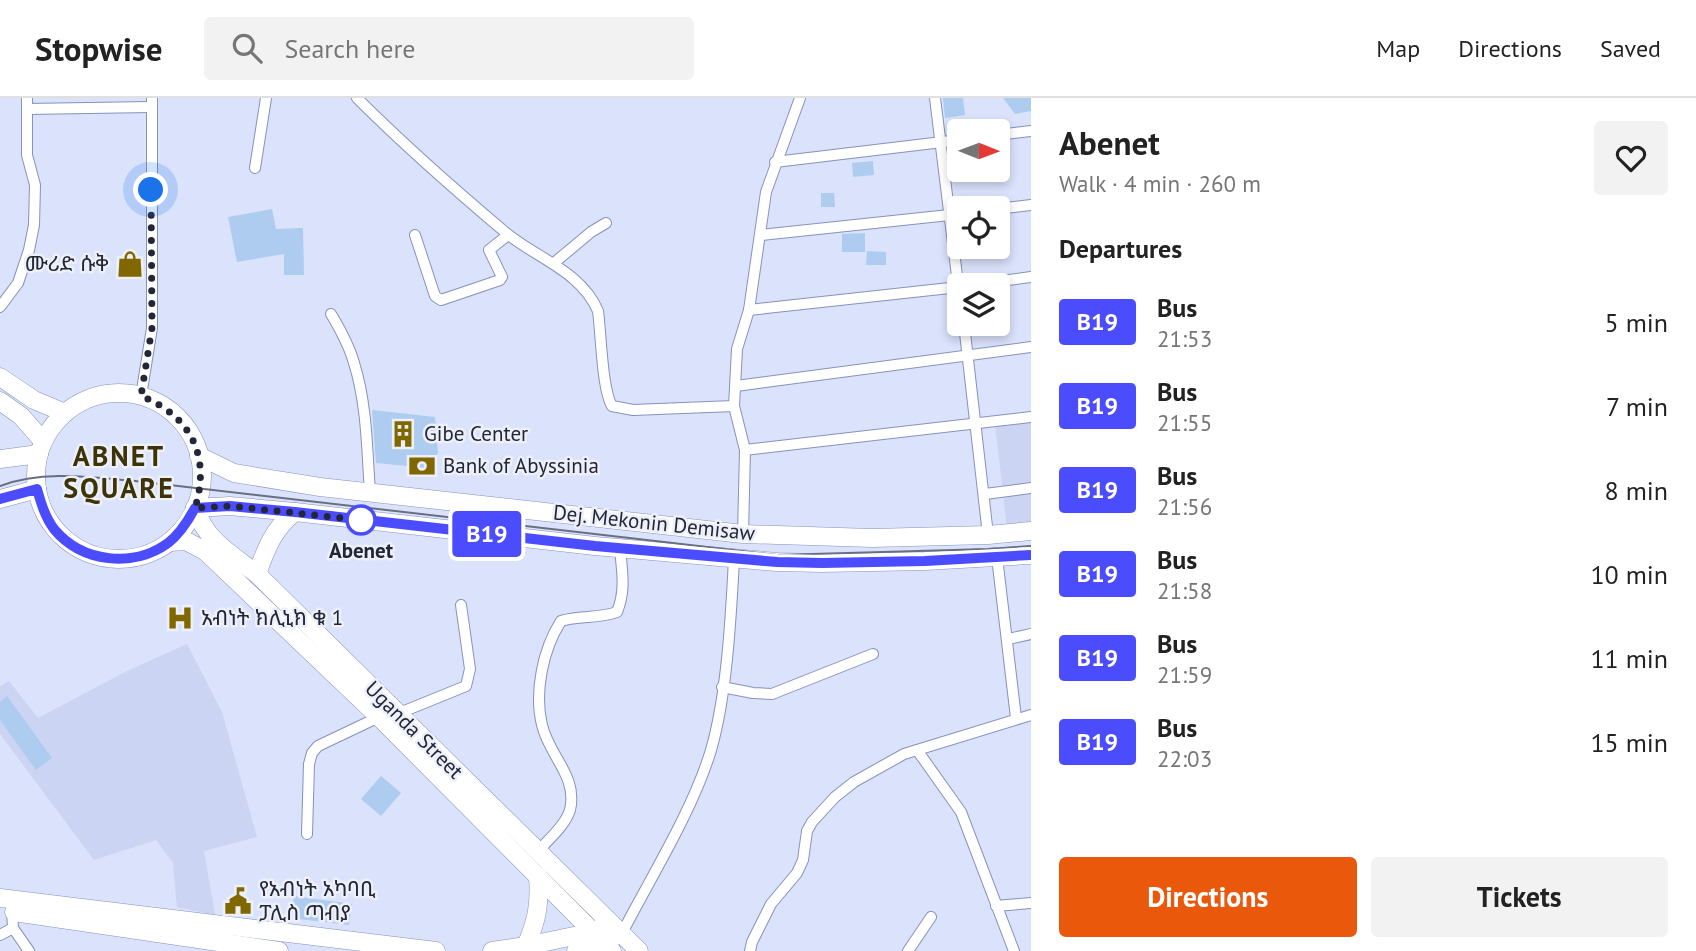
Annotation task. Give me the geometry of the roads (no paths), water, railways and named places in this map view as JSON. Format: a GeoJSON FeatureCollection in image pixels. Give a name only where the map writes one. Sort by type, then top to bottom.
{"type":"FeatureCollection","features":[{"type":"Feature","properties":{"kind":"main road"},"geometry":{"type":"LineString","coordinates":[[0,377],[34,400],[65,412]]}},
{"type":"Feature","properties":{"kind":"main road"},"geometry":{"type":"LineString","coordinates":[[101,394],[141,396],[157,402],[184,424],[193,439],[199,456],[201,483],[195,508],[185,526],[170,542],[154,552],[133,558],[111,559],[90,554],[70,544],[54,529],[43,510],[35,477],[41,447],[65,412],[82,401],[101,394]]}},
{"type":"Feature","properties":{"kind":"main road"},"geometry":{"type":"LineString","coordinates":[[0,401],[21,416],[41,447]]}},
{"type":"Feature","properties":{"kind":"main road"},"geometry":{"type":"LineString","coordinates":[[0,459],[41,447]]}},
{"type":"Feature","properties":{"kind":"main road","name":"Dej. Mekonin Demisaw"},"geometry":{"type":"LineString","coordinates":[[199,456],[234,473],[370,493],[743,534],[873,538],[1031,531]]}},
{"type":"Feature","properties":{"kind":"main road"},"geometry":{"type":"LineString","coordinates":[[0,499],[37,489]]}},
{"type":"Feature","properties":{"kind":"main road","name":"Dej. Mekonin Demisaw"},"geometry":{"type":"LineString","coordinates":[[195,508],[230,506],[295,512],[620,549],[734,559],[822,563],[1031,555]]}},
{"type":"Feature","properties":{"kind":"main road","name":"Uganda Street"},"geometry":{"type":"LineString","coordinates":[[195,508],[201,526],[214,541],[257,574],[537,852],[608,936]]}},
{"type":"Feature","properties":{"kind":"main road"},"geometry":{"type":"LineString","coordinates":[[257,574],[281,523],[295,512]]}},
{"type":"Feature","properties":{"kind":"main road","name":"Uganda Street"},"geometry":{"type":"LineString","coordinates":[[170,542],[186,541],[205,551],[379,717],[538,876],[608,936],[639,951]]}},
{"type":"Feature","properties":{"kind":"main road"},"geometry":{"type":"LineString","coordinates":[[526,946],[537,920],[540,897],[538,876]]}},
{"type":"Feature","properties":{"kind":"main road"},"geometry":{"type":"LineString","coordinates":[[6,912],[279,951]]}},
{"type":"Feature","properties":{"kind":"main road"},"geometry":{"type":"LineString","coordinates":[[6,912],[436,951]]}},
{"type":"Feature","properties":{"kind":"main road"},"geometry":{"type":"LineString","coordinates":[[492,951],[608,936]]}},
{"type":"Feature","properties":{"kind":"main road"},"geometry":{"type":"LineString","coordinates":[[576,951],[608,936]]}},
{"type":"Feature","properties":{"kind":"street"},"geometry":{"type":"LineString","coordinates":[[255,168],[266,98]]}},
{"type":"Feature","properties":{"kind":"street"},"geometry":{"type":"LineString","coordinates":[[358,98],[508,235],[554,263],[594,300],[598,311],[608,394],[612,406],[633,410],[734,406]]}},
{"type":"Feature","properties":{"kind":"street"},"geometry":{"type":"LineString","coordinates":[[743,534],[745,450],[734,406],[737,349],[749,310],[766,192],[800,98]]}},
{"type":"Feature","properties":{"kind":"street"},"geometry":{"type":"LineString","coordinates":[[934,98],[950,196]]}},
{"type":"Feature","properties":{"kind":"street"},"geometry":{"type":"LineString","coordinates":[[0,307],[18,283],[34,225],[35,185],[27,155],[27,103],[152,103],[152,328],[141,396]]}},
{"type":"Feature","properties":{"kind":"street"},"geometry":{"type":"LineString","coordinates":[[1010,134],[1031,131]]}},
{"type":"Feature","properties":{"kind":"street"},"geometry":{"type":"LineString","coordinates":[[775,162],[947,141]]}},
{"type":"Feature","properties":{"kind":"street"},"geometry":{"type":"LineString","coordinates":[[1010,208],[1031,205]]}},
{"type":"Feature","properties":{"kind":"street"},"geometry":{"type":"LineString","coordinates":[[761,235],[947,216]]}},
{"type":"Feature","properties":{"kind":"street"},"geometry":{"type":"LineString","coordinates":[[554,263],[606,223]]}},
{"type":"Feature","properties":{"kind":"street"},"geometry":{"type":"LineString","coordinates":[[415,235],[435,296],[441,300],[500,280],[501,272],[489,250],[508,235]]}},
{"type":"Feature","properties":{"kind":"street"},"geometry":{"type":"LineString","coordinates":[[1010,280],[1031,277]]}},
{"type":"Feature","properties":{"kind":"street"},"geometry":{"type":"LineString","coordinates":[[749,310],[947,290]]}},
{"type":"Feature","properties":{"kind":"street"},"geometry":{"type":"LineString","coordinates":[[331,314],[344,336],[360,389],[370,493]]}},
{"type":"Feature","properties":{"kind":"street"},"geometry":{"type":"LineString","coordinates":[[966,336],[988,535]]}},
{"type":"Feature","properties":{"kind":"street"},"geometry":{"type":"LineString","coordinates":[[736,386],[1031,347]]}},
{"type":"Feature","properties":{"kind":"street"},"geometry":{"type":"LineString","coordinates":[[745,450],[1031,417]]}},
{"type":"Feature","properties":{"kind":"street"},"geometry":{"type":"LineString","coordinates":[[985,494],[1031,488]]}},
{"type":"Feature","properties":{"kind":"street"},"geometry":{"type":"LineString","coordinates":[[537,852],[561,825],[569,811],[572,791],[570,781],[542,726],[542,666],[561,621],[606,616],[617,612],[622,599],[623,581],[620,549]]}},
{"type":"Feature","properties":{"kind":"street"},"geometry":{"type":"LineString","coordinates":[[997,557],[1016,718]]}},
{"type":"Feature","properties":{"kind":"street"},"geometry":{"type":"LineString","coordinates":[[608,936],[677,828],[701,776],[714,739],[722,687],[734,559]]}},
{"type":"Feature","properties":{"kind":"street"},"geometry":{"type":"LineString","coordinates":[[397,714],[466,687],[470,669],[461,605]]}},
{"type":"Feature","properties":{"kind":"street"},"geometry":{"type":"LineString","coordinates":[[1008,639],[1031,634]]}},
{"type":"Feature","properties":{"kind":"street"},"geometry":{"type":"LineString","coordinates":[[722,687],[772,694],[873,654]]}},
{"type":"Feature","properties":{"kind":"street"},"geometry":{"type":"LineString","coordinates":[[750,951],[771,904],[797,873],[803,860],[807,831],[835,797],[854,782],[904,754],[1031,715]]}},
{"type":"Feature","properties":{"kind":"street"},"geometry":{"type":"LineString","coordinates":[[307,834],[309,764],[312,753],[318,746],[379,717]]}},
{"type":"Feature","properties":{"kind":"street"},"geometry":{"type":"LineString","coordinates":[[917,750],[961,813],[1014,951]]}},
{"type":"Feature","properties":{"kind":"street"},"geometry":{"type":"LineString","coordinates":[[996,906],[1031,903]]}},
{"type":"Feature","properties":{"kind":"street"},"geometry":{"type":"LineString","coordinates":[[0,935],[6,912]]}},
{"type":"Feature","properties":{"kind":"street"},"geometry":{"type":"LineString","coordinates":[[6,912],[29,951]]}},
{"type":"Feature","properties":{"kind":"street"},"geometry":{"type":"LineString","coordinates":[[908,951],[931,917]]}},
{"type":"Feature","properties":{"kind":"tram line"},"geometry":{"type":"LineString","coordinates":[[0,486],[49,476],[135,481],[777,555],[1031,546]]}},
{"type":"Feature","properties":{"kind":"place","name":"ሙሪድ ሱቅ"},"geometry":{"type":"Point","coordinates":[130,264]}},
{"type":"Feature","properties":{"kind":"place","name":"Gibe Center"},"geometry":{"type":"Point","coordinates":[403,434]}},
{"type":"Feature","properties":{"kind":"place","name":"Bank of Abyssinia"},"geometry":{"type":"Point","coordinates":[422,466]}},
{"type":"Feature","properties":{"kind":"place","name":"Abenet"},"geometry":{"type":"Point","coordinates":[361,520]}},
{"type":"Feature","properties":{"kind":"place","name":"አብነት ክሊኒክ ቁ 1"},"geometry":{"type":"Point","coordinates":[180,618]}},
{"type":"Feature","properties":{"kind":"place","name":"የአብነት አካባቢ ፓሊስ ጣብያ"},"geometry":{"type":"Point","coordinates":[238,901]}},
{"type":"Feature","properties":{"kind":"district","name":"ABNET SQUARE"},"geometry":{"type":"Point","coordinates":[119,472]}}]}
